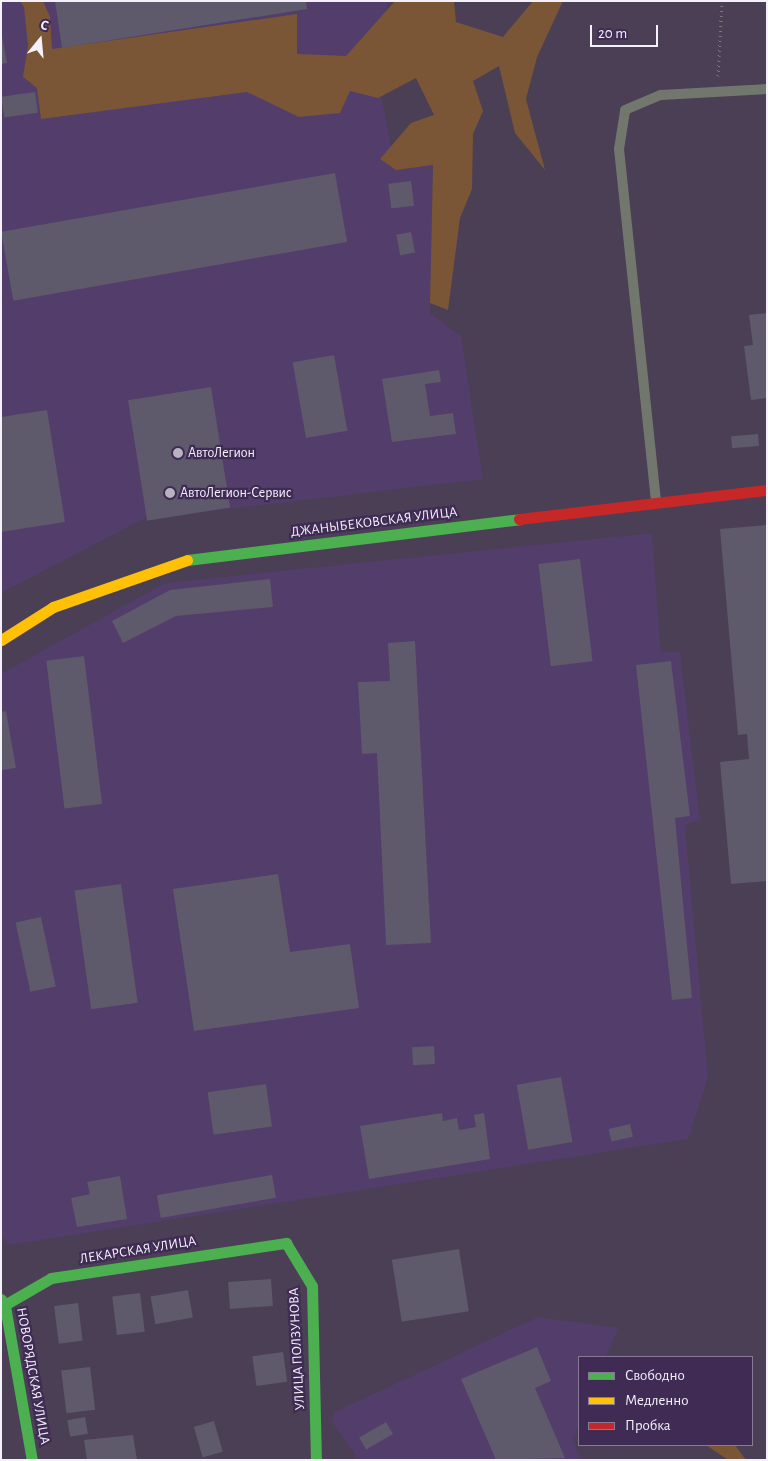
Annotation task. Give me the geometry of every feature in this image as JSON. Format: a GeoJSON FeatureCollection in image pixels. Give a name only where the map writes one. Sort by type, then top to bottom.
{"type":"FeatureCollection","features":[{"type":"Feature","properties":{"kind":"main road","name":"ДЖАНЫБЕКОВСКАЯ УЛИЦА"},"geometry":{"type":"LineString","coordinates":[[1,640],[53,607],[195,557],[767,490]]}},
{"type":"Feature","properties":{"kind":"main road","name":"ЛЕКАРСКАЯ УЛИЦА"},"geometry":{"type":"LineString","coordinates":[[3,1304],[51,1278],[286,1243]]}},
{"type":"Feature","properties":{"kind":"main road","name":"УЛИЦА ПОЛЗУНОВА"},"geometry":{"type":"LineString","coordinates":[[286,1243],[312,1286],[316,1460]]}},
{"type":"Feature","properties":{"kind":"main road","name":"НОВОРЯДСКАЯ УЛИЦА"},"geometry":{"type":"LineString","coordinates":[[3,1304],[32,1460]]}},
{"type":"Feature","properties":{"kind":"lane"},"geometry":{"type":"LineString","coordinates":[[656,503],[619,149],[624,110],[661,95],[767,89]]}},
{"type":"Feature","properties":{"kind":"path"},"geometry":{"type":"LineString","coordinates":[[718,92],[722,1]]}},
{"type":"Feature","properties":{"kind":"shaded area"},"geometry":{"type":"Polygon","coordinates":[[[1,1],[388,1],[375,65],[396,170],[433,165],[430,313],[461,336],[483,479],[143,519],[1,593],[1,1]]]}},
{"type":"Feature","properties":{"kind":"shaded area"},"geometry":{"type":"Polygon","coordinates":[[[20,1],[43,1],[50,17],[52,49],[297,14],[297,54],[346,56],[395,1],[454,1],[456,22],[503,37],[533,1],[563,1],[537,57],[526,99],[545,170],[515,133],[499,66],[473,81],[483,111],[473,134],[472,189],[460,218],[448,310],[430,303],[433,165],[396,170],[380,159],[411,123],[434,115],[416,78],[378,98],[350,91],[340,113],[299,117],[247,92],[41,119],[37,88],[23,77],[28,46],[24,7],[20,1]]]}},
{"type":"Feature","properties":{"kind":"shaded area"},"geometry":{"type":"Polygon","coordinates":[[[652,533],[661,652],[680,652],[700,820],[685,825],[708,1078],[688,1139],[9,1245],[1,1235],[1,674],[165,583],[652,533]]]}},
{"type":"Feature","properties":{"kind":"shaded area"},"geometry":{"type":"Polygon","coordinates":[[[538,1317],[618,1328],[606,1356],[578,1356],[578,1427],[573,1440],[581,1460],[354,1460],[357,1457],[332,1422],[333,1413],[538,1317]]]}},
{"type":"Feature","properties":{"kind":"shaded area"},"geometry":{"type":"Polygon","coordinates":[[[707,1446],[736,1446],[746,1460],[728,1460],[707,1446]]]}},
{"type":"Feature","properties":{"kind":"building"},"geometry":{"type":"Polygon","coordinates":[[[55,1],[306,1],[307,9],[62,48],[55,1]]]}},
{"type":"Feature","properties":{"kind":"building"},"geometry":{"type":"Polygon","coordinates":[[[1,31],[7,63],[1,64],[1,31]]]}},
{"type":"Feature","properties":{"kind":"building"},"geometry":{"type":"Polygon","coordinates":[[[35,92],[38,113],[4,118],[1,97],[35,92]]]}},
{"type":"Feature","properties":{"kind":"building"},"geometry":{"type":"Polygon","coordinates":[[[335,173],[347,242],[13,301],[1,232],[335,173]]]}},
{"type":"Feature","properties":{"kind":"building"},"geometry":{"type":"Polygon","coordinates":[[[411,181],[414,206],[391,209],[388,184],[411,181]]]}},
{"type":"Feature","properties":{"kind":"building"},"geometry":{"type":"Polygon","coordinates":[[[411,232],[415,253],[400,255],[396,235],[411,232]]]}},
{"type":"Feature","properties":{"kind":"building"},"geometry":{"type":"Polygon","coordinates":[[[767,313],[767,398],[751,400],[744,346],[753,345],[749,315],[767,313]]]}},
{"type":"Feature","properties":{"kind":"building"},"geometry":{"type":"Polygon","coordinates":[[[334,355],[347,431],[306,438],[293,362],[334,355]]]}},
{"type":"Feature","properties":{"kind":"building"},"geometry":{"type":"Polygon","coordinates":[[[439,370],[441,382],[425,384],[430,416],[453,413],[456,434],[392,442],[382,379],[439,370]]]}},
{"type":"Feature","properties":{"kind":"building","name":"АвтоЛегион"},"geometry":{"type":"Polygon","coordinates":[[[211,387],[230,507],[147,521],[128,400],[211,387]]]}},
{"type":"Feature","properties":{"kind":"building"},"geometry":{"type":"Polygon","coordinates":[[[47,410],[65,522],[1,532],[1,417],[47,410]]]}},
{"type":"Feature","properties":{"kind":"building"},"geometry":{"type":"Polygon","coordinates":[[[758,434],[759,446],[732,448],[731,436],[758,434]]]}},
{"type":"Feature","properties":{"kind":"building"},"geometry":{"type":"Polygon","coordinates":[[[767,525],[767,881],[731,884],[720,762],[749,759],[747,734],[738,735],[720,529],[767,525]]]}},
{"type":"Feature","properties":{"kind":"building"},"geometry":{"type":"Polygon","coordinates":[[[580,559],[593,661],[551,666],[538,564],[580,559]]]}},
{"type":"Feature","properties":{"kind":"building"},"geometry":{"type":"Polygon","coordinates":[[[270,579],[273,607],[176,616],[123,643],[112,621],[170,590],[270,579]]]}},
{"type":"Feature","properties":{"kind":"building"},"geometry":{"type":"Polygon","coordinates":[[[415,641],[431,943],[386,945],[377,753],[362,754],[358,682],[390,681],[388,643],[415,641]]]}},
{"type":"Feature","properties":{"kind":"building"},"geometry":{"type":"Polygon","coordinates":[[[84,656],[102,804],[64,809],[46,661],[84,656]]]}},
{"type":"Feature","properties":{"kind":"building"},"geometry":{"type":"Polygon","coordinates":[[[671,661],[690,816],[675,818],[692,998],[672,1000],[636,665],[671,661]]]}},
{"type":"Feature","properties":{"kind":"building"},"geometry":{"type":"Polygon","coordinates":[[[6,711],[16,768],[1,770],[1,712],[6,711]]]}},
{"type":"Feature","properties":{"kind":"building"},"geometry":{"type":"Polygon","coordinates":[[[278,874],[290,952],[350,944],[359,1008],[194,1031],[173,889],[278,874]]]}},
{"type":"Feature","properties":{"kind":"building"},"geometry":{"type":"Polygon","coordinates":[[[121,884],[138,1003],[91,1009],[74,891],[121,884]]]}},
{"type":"Feature","properties":{"kind":"building"},"geometry":{"type":"Polygon","coordinates":[[[41,917],[56,986],[30,992],[16,922],[41,917]]]}},
{"type":"Feature","properties":{"kind":"building"},"geometry":{"type":"Polygon","coordinates":[[[434,1046],[435,1064],[413,1065],[412,1047],[434,1046]]]}},
{"type":"Feature","properties":{"kind":"building"},"geometry":{"type":"Polygon","coordinates":[[[561,1077],[572,1142],[528,1150],[517,1085],[561,1077]]]}},
{"type":"Feature","properties":{"kind":"building"},"geometry":{"type":"Polygon","coordinates":[[[266,1084],[272,1127],[214,1135],[208,1092],[266,1084]]]}},
{"type":"Feature","properties":{"kind":"building"},"geometry":{"type":"Polygon","coordinates":[[[442,1113],[443,1121],[457,1118],[459,1130],[476,1127],[474,1115],[484,1113],[490,1159],[369,1179],[360,1126],[442,1113]]]}},
{"type":"Feature","properties":{"kind":"building"},"geometry":{"type":"Polygon","coordinates":[[[630,1124],[633,1137],[611,1142],[609,1129],[630,1124]]]}},
{"type":"Feature","properties":{"kind":"building"},"geometry":{"type":"Polygon","coordinates":[[[272,1175],[276,1198],[161,1218],[157,1195],[272,1175]]]}},
{"type":"Feature","properties":{"kind":"building"},"geometry":{"type":"Polygon","coordinates":[[[120,1176],[127,1219],[77,1227],[71,1198],[90,1194],[87,1182],[120,1176]]]}},
{"type":"Feature","properties":{"kind":"building"},"geometry":{"type":"Polygon","coordinates":[[[459,1249],[469,1311],[402,1322],[392,1260],[459,1249]]]}},
{"type":"Feature","properties":{"kind":"building"},"geometry":{"type":"Polygon","coordinates":[[[271,1279],[273,1306],[230,1309],[228,1282],[271,1279]]]}},
{"type":"Feature","properties":{"kind":"building"},"geometry":{"type":"Polygon","coordinates":[[[188,1290],[193,1318],[155,1324],[151,1297],[188,1290]]]}},
{"type":"Feature","properties":{"kind":"building"},"geometry":{"type":"Polygon","coordinates":[[[140,1293],[145,1332],[117,1335],[112,1296],[140,1293]]]}},
{"type":"Feature","properties":{"kind":"building"},"geometry":{"type":"Polygon","coordinates":[[[78,1303],[83,1341],[59,1344],[54,1306],[78,1303]]]}},
{"type":"Feature","properties":{"kind":"building"},"geometry":{"type":"Polygon","coordinates":[[[537,1347],[551,1381],[535,1388],[565,1458],[496,1460],[461,1379],[537,1347]]]}},
{"type":"Feature","properties":{"kind":"building"},"geometry":{"type":"Polygon","coordinates":[[[283,1352],[287,1382],[256,1386],[252,1356],[283,1352]]]}},
{"type":"Feature","properties":{"kind":"building"},"geometry":{"type":"Polygon","coordinates":[[[90,1367],[95,1410],[66,1413],[61,1371],[90,1367]]]}},
{"type":"Feature","properties":{"kind":"building"},"geometry":{"type":"Polygon","coordinates":[[[85,1417],[88,1434],[70,1437],[67,1420],[85,1417]]]}},
{"type":"Feature","properties":{"kind":"building"},"geometry":{"type":"Polygon","coordinates":[[[214,1421],[223,1452],[203,1458],[194,1427],[214,1421]]]}},
{"type":"Feature","properties":{"kind":"building"},"geometry":{"type":"Polygon","coordinates":[[[386,1422],[393,1434],[366,1450],[359,1438],[386,1422]]]}},
{"type":"Feature","properties":{"kind":"building"},"geometry":{"type":"Polygon","coordinates":[[[133,1435],[137,1460],[87,1460],[84,1440],[133,1435]]]}},
{"type":"Feature","properties":{"kind":"traffic: fast"},"geometry":{"type":"LineString","coordinates":[[187,560],[519,519]]}},
{"type":"Feature","properties":{"kind":"traffic: fast"},"geometry":{"type":"LineString","coordinates":[[1,1307],[51,1278],[286,1243],[312,1286],[316,1460]]}},
{"type":"Feature","properties":{"kind":"traffic: fast"},"geometry":{"type":"LineString","coordinates":[[1,1299],[5,1306],[32,1460]]}},
{"type":"Feature","properties":{"kind":"traffic: slow"},"geometry":{"type":"LineString","coordinates":[[1,640],[53,607],[187,560]]}},
{"type":"Feature","properties":{"kind":"traffic: jam"},"geometry":{"type":"LineString","coordinates":[[519,519],[767,490]]}},
{"type":"Feature","properties":{"kind":"place","name":"АвтоЛегион"},"geometry":{"type":"Point","coordinates":[178,453]}},
{"type":"Feature","properties":{"kind":"place","name":"АвтоЛегион-Сервис"},"geometry":{"type":"Point","coordinates":[170,493]}}]}
